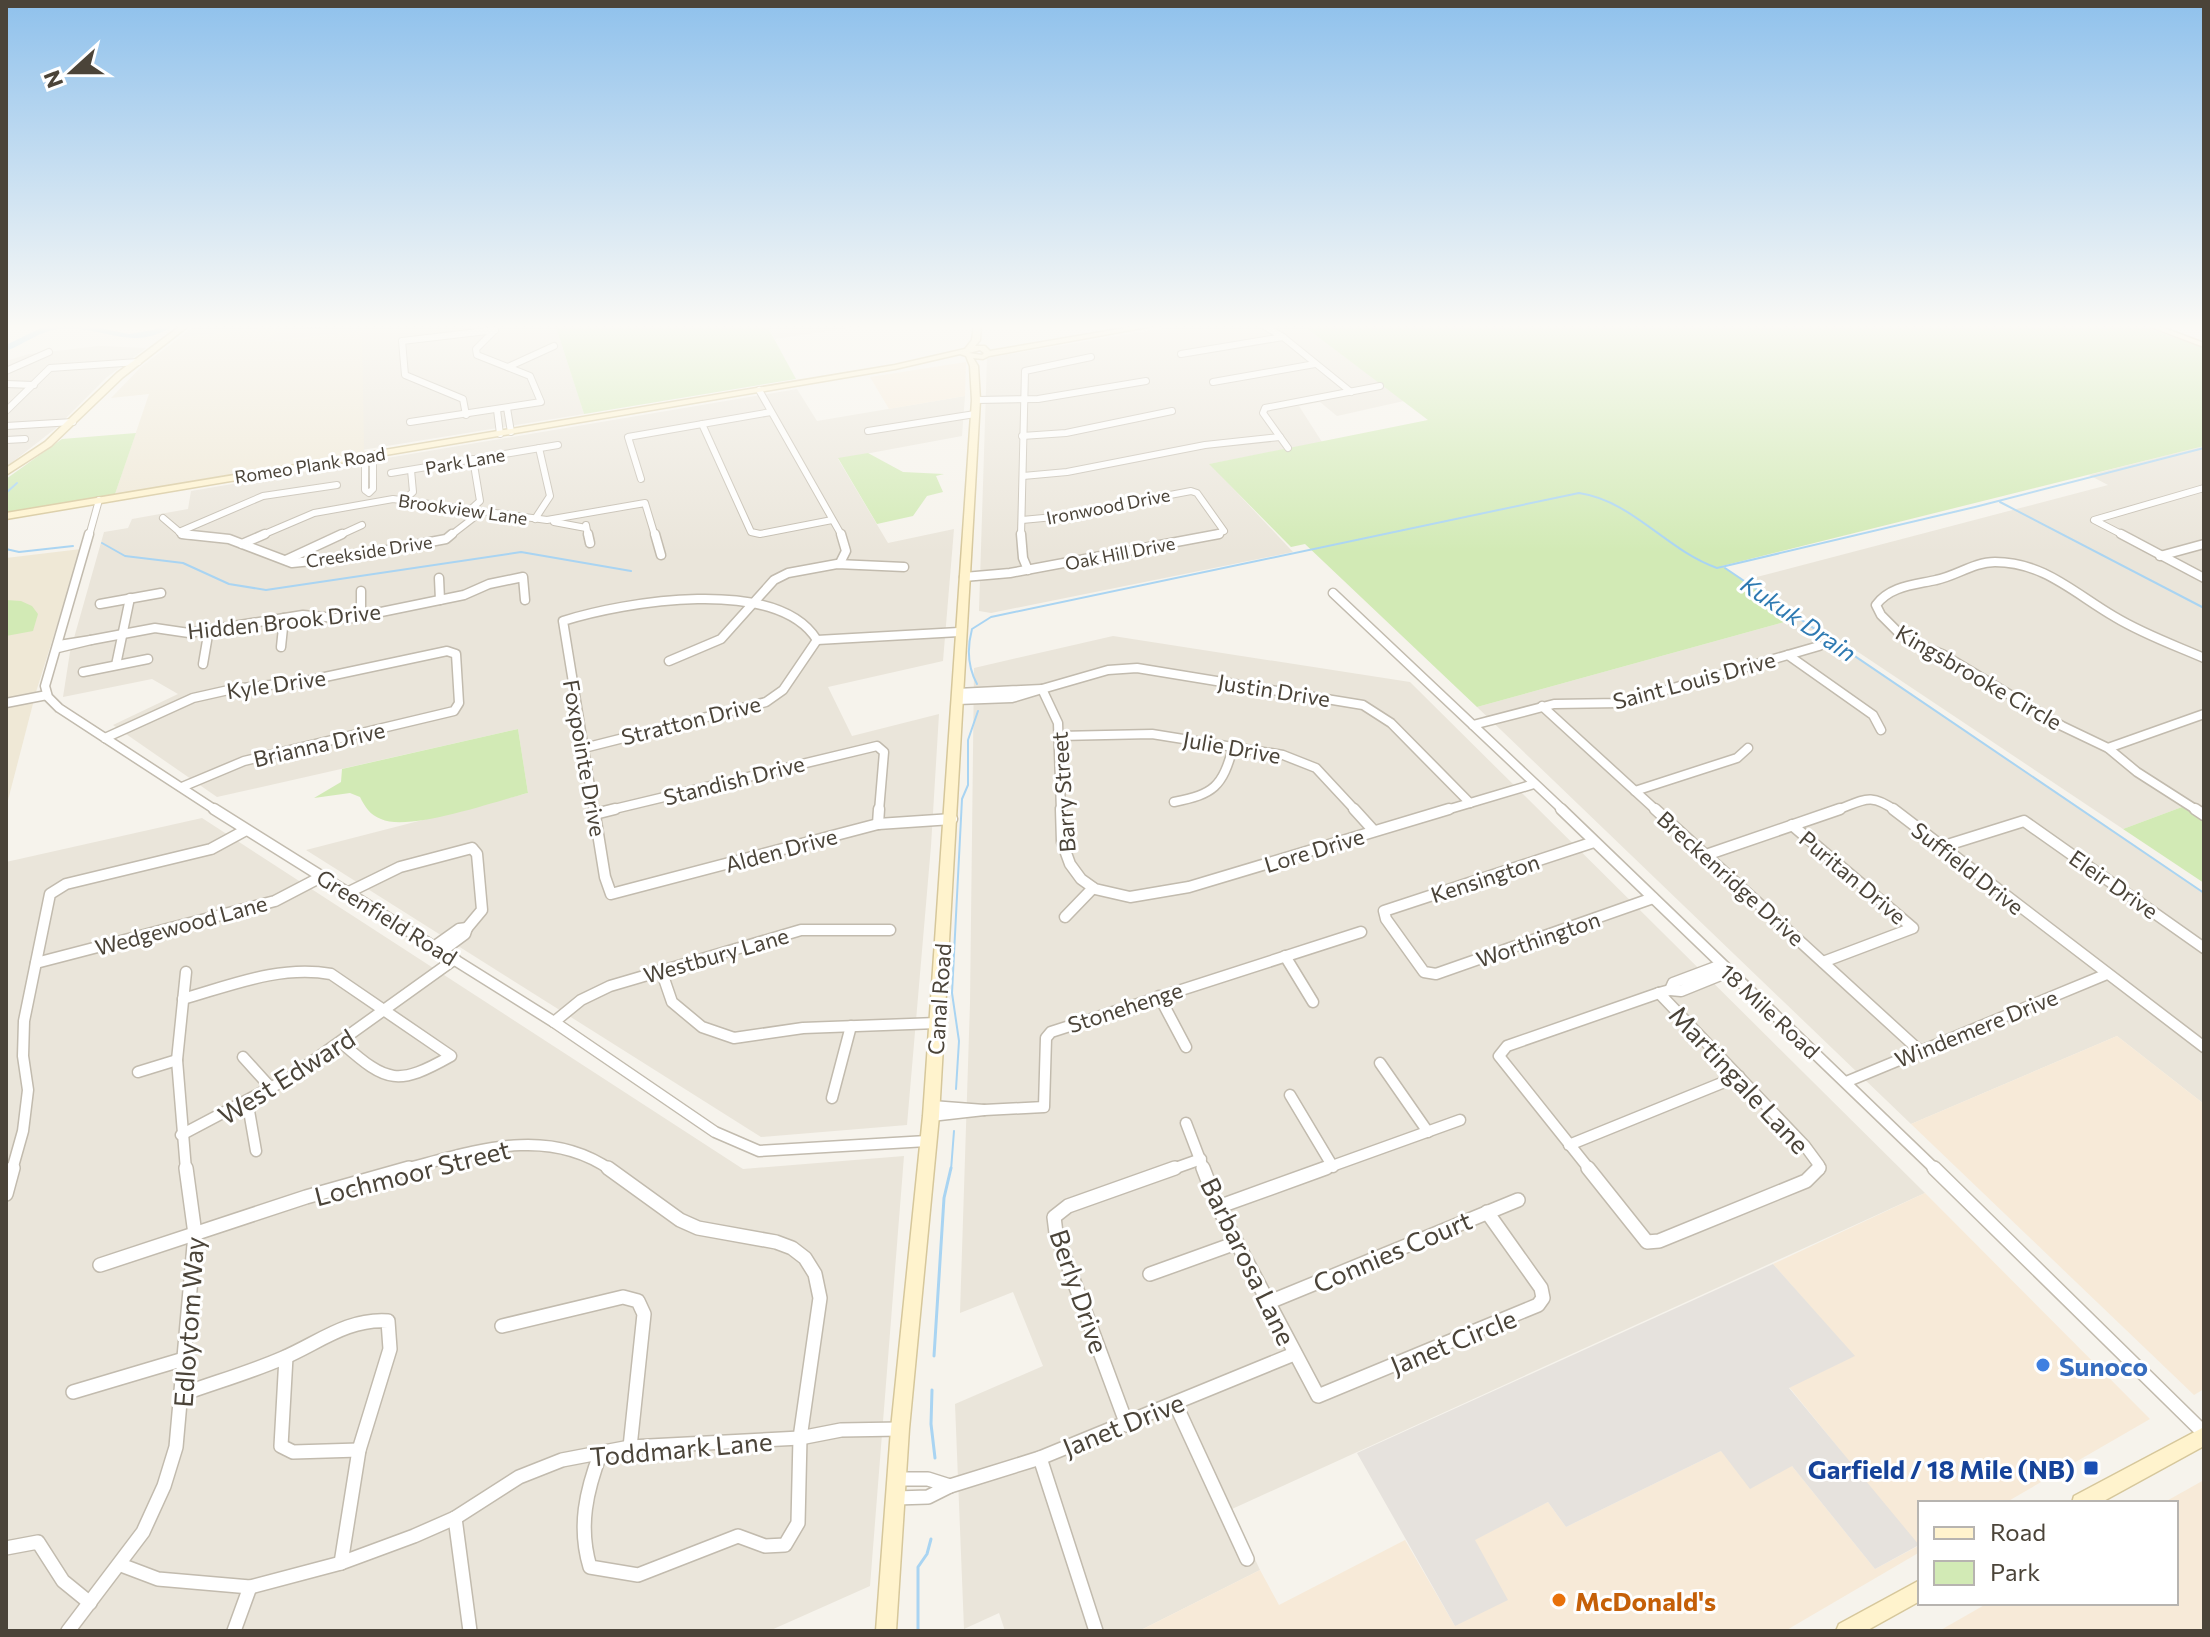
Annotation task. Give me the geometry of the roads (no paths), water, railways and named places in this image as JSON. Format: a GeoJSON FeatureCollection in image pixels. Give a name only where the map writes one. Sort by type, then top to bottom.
{"type":"FeatureCollection","features":[{"type":"Feature","properties":{"kind":"street"},"geometry":{"type":"LineString","coordinates":[[6,472],[40,450],[96,400]]}},
{"type":"Feature","properties":{"kind":"street"},"geometry":{"type":"LineString","coordinates":[[463,400],[466,415]]}},
{"type":"Feature","properties":{"kind":"street"},"geometry":{"type":"LineString","coordinates":[[410,422],[540,400]]}},
{"type":"Feature","properties":{"kind":"street","name":"Romeo Plank Road"},"geometry":{"type":"LineString","coordinates":[[6,516],[698,400]]}},
{"type":"Feature","properties":{"kind":"street"},"geometry":{"type":"LineString","coordinates":[[765,400],[846,547],[840,563]]}},
{"type":"Feature","properties":{"kind":"street","name":"Canal Road"},"geometry":{"type":"LineString","coordinates":[[886,1631],[900,1429],[931,1111],[952,819],[959,632],[976,400]]}},
{"type":"Feature","properties":{"kind":"street"},"geometry":{"type":"LineString","coordinates":[[1022,400],[1021,546],[1028,570]]}},
{"type":"Feature","properties":{"kind":"street"},"geometry":{"type":"LineString","coordinates":[[1288,448],[1263,413],[1265,408],[1306,400]]}},
{"type":"Feature","properties":{"kind":"street"},"geometry":{"type":"LineString","coordinates":[[507,408],[511,432]]}},
{"type":"Feature","properties":{"kind":"street"},"geometry":{"type":"LineString","coordinates":[[497,410],[500,434]]}},
{"type":"Feature","properties":{"kind":"street"},"geometry":{"type":"LineString","coordinates":[[1022,436],[1066,433],[1172,411]]}},
{"type":"Feature","properties":{"kind":"street"},"geometry":{"type":"LineString","coordinates":[[641,479],[628,437],[771,412]]}},
{"type":"Feature","properties":{"kind":"street"},"geometry":{"type":"LineString","coordinates":[[868,431],[975,414]]}},
{"type":"Feature","properties":{"kind":"street"},"geometry":{"type":"LineString","coordinates":[[6,426],[73,422]]}},
{"type":"Feature","properties":{"kind":"street"},"geometry":{"type":"LineString","coordinates":[[702,424],[751,532],[760,534],[832,520]]}},
{"type":"Feature","properties":{"kind":"street"},"geometry":{"type":"LineString","coordinates":[[1023,476],[1067,472],[1205,445],[1280,437]]}},
{"type":"Feature","properties":{"kind":"street"},"geometry":{"type":"LineString","coordinates":[[6,440],[25,439]]}},
{"type":"Feature","properties":{"kind":"street","name":"Park Lane"},"geometry":{"type":"LineString","coordinates":[[391,473],[558,445]]}},
{"type":"Feature","properties":{"kind":"street"},"geometry":{"type":"LineString","coordinates":[[535,519],[549,499],[539,448]]}},
{"type":"Feature","properties":{"kind":"street"},"geometry":{"type":"LineString","coordinates":[[369,456],[365,490],[369,493],[370,502]]}},
{"type":"Feature","properties":{"kind":"street"},"geometry":{"type":"LineString","coordinates":[[470,510],[480,501],[473,459]]}},
{"type":"Feature","properties":{"kind":"street"},"geometry":{"type":"LineString","coordinates":[[404,500],[413,492],[411,470]]}},
{"type":"Feature","properties":{"kind":"street"},"geometry":{"type":"LineString","coordinates":[[163,518],[179,532],[263,496],[337,485]]}},
{"type":"Feature","properties":{"kind":"street"},"geometry":{"type":"LineString","coordinates":[[2204,488],[2094,520],[2204,578]]}},
{"type":"Feature","properties":{"kind":"street","name":"Oak Hill Drive"},"geometry":{"type":"LineString","coordinates":[[964,577],[1028,570],[1222,533],[1223,527],[1193,491]]}},
{"type":"Feature","properties":{"kind":"street","name":"Ironwood Drive"},"geometry":{"type":"LineString","coordinates":[[1022,520],[1193,491]]}},
{"type":"Feature","properties":{"kind":"street"},"geometry":{"type":"LineString","coordinates":[[6,703],[47,695],[45,686],[99,500]]}},
{"type":"Feature","properties":{"kind":"street","name":"Brookview Lane"},"geometry":{"type":"LineString","coordinates":[[242,544],[314,513],[370,502],[404,500],[586,528]]}},
{"type":"Feature","properties":{"kind":"street","name":"Brookview Lane"},"geometry":{"type":"LineString","coordinates":[[547,520],[645,503],[661,555]]}},
{"type":"Feature","properties":{"kind":"street","name":"Creekside Drive"},"geometry":{"type":"LineString","coordinates":[[179,532],[229,539],[283,562],[351,557],[446,539],[481,512]]}},
{"type":"Feature","properties":{"kind":"street"},"geometry":{"type":"LineString","coordinates":[[585,514],[590,543]]}},
{"type":"Feature","properties":{"kind":"street"},"geometry":{"type":"LineString","coordinates":[[283,562],[362,525]]}},
{"type":"Feature","properties":{"kind":"street"},"geometry":{"type":"LineString","coordinates":[[2160,556],[2204,544]]}},
{"type":"Feature","properties":{"kind":"street"},"geometry":{"type":"LineString","coordinates":[[669,661],[715,643],[774,580],[786,573],[840,563],[904,567]]}},
{"type":"Feature","properties":{"kind":"street","name":"Kingsbrooke Circle"},"geometry":{"type":"LineString","coordinates":[[2108,748],[2062,726],[1942,654],[1905,639],[1881,615],[1877,602],[1902,587],[1945,579],[1982,564],[2014,565],[2062,579],[2116,618],[2204,658]]}},
{"type":"Feature","properties":{"kind":"street","name":"Hidden Brook Drive"},"geometry":{"type":"LineString","coordinates":[[58,646],[161,627],[183,633],[310,614],[334,620],[361,616],[468,594],[489,584],[523,577],[525,600]]}},
{"type":"Feature","properties":{"kind":"street"},"geometry":{"type":"LineString","coordinates":[[439,578],[440,600]]}},
{"type":"Feature","properties":{"kind":"street"},"geometry":{"type":"LineString","coordinates":[[361,591],[361,616]]}},
{"type":"Feature","properties":{"kind":"street"},"geometry":{"type":"LineString","coordinates":[[100,604],[161,593]]}},
{"type":"Feature","properties":{"kind":"street","name":"18 Mile Road"},"geometry":{"type":"LineString","coordinates":[[1333,593],[1846,1082],[2204,1434]]}},
{"type":"Feature","properties":{"kind":"street","name":"Foxpointe Drive"},"geometry":{"type":"LineString","coordinates":[[611,894],[605,877],[563,621],[679,597],[752,606]]}},
{"type":"Feature","properties":{"kind":"street"},"geometry":{"type":"LineString","coordinates":[[116,665],[130,598]]}},
{"type":"Feature","properties":{"kind":"street"},"geometry":{"type":"LineString","coordinates":[[752,606],[797,618],[814,631],[817,640],[959,632]]}},
{"type":"Feature","properties":{"kind":"street"},"geometry":{"type":"LineString","coordinates":[[281,647],[284,618]]}},
{"type":"Feature","properties":{"kind":"street"},"geometry":{"type":"LineString","coordinates":[[203,664],[209,629]]}},
{"type":"Feature","properties":{"kind":"street","name":"Stratton Drive"},"geometry":{"type":"LineString","coordinates":[[584,748],[766,702],[783,690],[817,640]]}},
{"type":"Feature","properties":{"kind":"street","name":"Saint Louis Drive"},"geometry":{"type":"LineString","coordinates":[[1473,725],[1542,706],[1621,703],[1819,646]]}},
{"type":"Feature","properties":{"kind":"street","name":"Kyle Drive"},"geometry":{"type":"LineString","coordinates":[[105,738],[193,698],[233,689],[306,681],[454,651],[457,657],[457,709]]}},
{"type":"Feature","properties":{"kind":"street"},"geometry":{"type":"LineString","coordinates":[[1788,655],[1873,715],[1881,730]]}},
{"type":"Feature","properties":{"kind":"street"},"geometry":{"type":"LineString","coordinates":[[83,672],[148,659]]}},
{"type":"Feature","properties":{"kind":"street","name":"Justin Drive"},"geometry":{"type":"LineString","coordinates":[[957,697],[1031,695],[1098,672],[1137,668],[1363,705],[1391,723],[1471,804]]}},
{"type":"Feature","properties":{"kind":"street","name":"Barry Street"},"geometry":{"type":"LineString","coordinates":[[1042,689],[1052,704],[1059,736],[1062,842],[1071,870],[1093,888]]}},
{"type":"Feature","properties":{"kind":"street","name":"Greenfield Road"},"geometry":{"type":"LineString","coordinates":[[47,695],[59,708],[246,830],[554,1022],[715,1132],[759,1151],[927,1141]]}},
{"type":"Feature","properties":{"kind":"street","name":"Breckenridge Drive"},"geometry":{"type":"LineString","coordinates":[[1542,706],[1920,1051]]}},
{"type":"Feature","properties":{"kind":"street","name":"Brianna Drive"},"geometry":{"type":"LineString","coordinates":[[182,787],[244,761],[443,715],[457,709]]}},
{"type":"Feature","properties":{"kind":"street"},"geometry":{"type":"LineString","coordinates":[[2108,748],[2204,714]]}},
{"type":"Feature","properties":{"kind":"street","name":"Julie Drive"},"geometry":{"type":"LineString","coordinates":[[1059,736],[1137,732],[1283,755],[1316,768],[1374,831]]}},
{"type":"Feature","properties":{"kind":"street","name":"Standish Drive"},"geometry":{"type":"LineString","coordinates":[[595,814],[882,747],[878,824]]}},
{"type":"Feature","properties":{"kind":"street"},"geometry":{"type":"LineString","coordinates":[[1174,802],[1207,796],[1219,787],[1233,748]]}},
{"type":"Feature","properties":{"kind":"street"},"geometry":{"type":"LineString","coordinates":[[1635,791],[1737,758],[1748,748]]}},
{"type":"Feature","properties":{"kind":"street"},"geometry":{"type":"LineString","coordinates":[[2108,748],[2137,772],[2204,815]]}},
{"type":"Feature","properties":{"kind":"street","name":"Lore Drive"},"geometry":{"type":"LineString","coordinates":[[1093,888],[1121,897],[1156,896],[1534,784]]}},
{"type":"Feature","properties":{"kind":"street","name":"Suffield Drive"},"geometry":{"type":"LineString","coordinates":[[1706,855],[1873,798],[1880,799],[2204,1047]]}},
{"type":"Feature","properties":{"kind":"street","name":"Alden Drive"},"geometry":{"type":"LineString","coordinates":[[611,894],[878,824],[952,819]]}},
{"type":"Feature","properties":{"kind":"street","name":"Eleir Drive"},"geometry":{"type":"LineString","coordinates":[[1941,847],[2024,821],[2204,948]]}},
{"type":"Feature","properties":{"kind":"street","name":"Puritan Drive"},"geometry":{"type":"LineString","coordinates":[[1792,825],[1913,928],[1823,962]]}},
{"type":"Feature","properties":{"kind":"street"},"geometry":{"type":"LineString","coordinates":[[6,1194],[23,1131],[28,1090],[23,1031],[48,899],[53,890],[66,884],[211,849],[246,830]]}},
{"type":"Feature","properties":{"kind":"street","name":"Kensington"},"geometry":{"type":"LineString","coordinates":[[1424,972],[1386,919],[1384,911],[1594,842]]}},
{"type":"Feature","properties":{"kind":"street"},"geometry":{"type":"LineString","coordinates":[[349,892],[400,867],[472,848],[477,854],[482,910],[465,934],[438,949]]}},
{"type":"Feature","properties":{"kind":"street","name":"Wedgewood Lane"},"geometry":{"type":"LineString","coordinates":[[36,963],[275,901],[321,877]]}},
{"type":"Feature","properties":{"kind":"street"},"geometry":{"type":"LineString","coordinates":[[1065,917],[1093,888]]}},
{"type":"Feature","properties":{"kind":"street","name":"Worthington"},"geometry":{"type":"LineString","coordinates":[[1424,972],[1436,974],[1653,898]]}},
{"type":"Feature","properties":{"kind":"street","name":"Westbury Lane"},"geometry":{"type":"LineString","coordinates":[[554,1022],[594,993],[661,970],[801,930],[890,930]]}},
{"type":"Feature","properties":{"kind":"street","name":"Stonehenge"},"geometry":{"type":"LineString","coordinates":[[931,1111],[1044,1107],[1048,1035],[1361,932]]}},
{"type":"Feature","properties":{"kind":"street"},"geometry":{"type":"LineString","coordinates":[[1285,956],[1313,1002]]}},
{"type":"Feature","properties":{"kind":"street","name":"West Edward"},"geometry":{"type":"LineString","coordinates":[[181,1135],[248,1105],[343,1044],[455,959]]}},
{"type":"Feature","properties":{"kind":"street"},"geometry":{"type":"LineString","coordinates":[[1725,968],[1673,983],[1664,992],[1507,1046],[1499,1056],[1569,1145],[1739,1076]]}},
{"type":"Feature","properties":{"kind":"street"},"geometry":{"type":"LineString","coordinates":[[183,999],[307,969],[331,974],[451,1056],[419,1071],[388,1076],[376,1072],[343,1044]]}},
{"type":"Feature","properties":{"kind":"street"},"geometry":{"type":"LineString","coordinates":[[661,970],[672,1002],[702,1027],[720,1035],[752,1037],[803,1028],[937,1023]]}},
{"type":"Feature","properties":{"kind":"street","name":"Edloytom Way"},"geometry":{"type":"LineString","coordinates":[[68,1631],[143,1532],[168,1475],[176,1447],[195,1234],[181,1135],[177,1060],[186,972]]}},
{"type":"Feature","properties":{"kind":"street","name":"Windemere Drive"},"geometry":{"type":"LineString","coordinates":[[1846,1082],[2107,974]]}},
{"type":"Feature","properties":{"kind":"street","name":"Martingale Lane"},"geometry":{"type":"LineString","coordinates":[[1569,1145],[1647,1242],[1659,1241],[1806,1181],[1819,1170],[1819,1165],[1805,1146],[1664,992]]}},
{"type":"Feature","properties":{"kind":"street"},"geometry":{"type":"LineString","coordinates":[[1159,996],[1186,1047]]}},
{"type":"Feature","properties":{"kind":"street"},"geometry":{"type":"LineString","coordinates":[[832,1098],[851,1026]]}},
{"type":"Feature","properties":{"kind":"street"},"geometry":{"type":"LineString","coordinates":[[243,1057],[272,1089]]}},
{"type":"Feature","properties":{"kind":"street"},"geometry":{"type":"LineString","coordinates":[[138,1072],[177,1060]]}},
{"type":"Feature","properties":{"kind":"street"},"geometry":{"type":"LineString","coordinates":[[1380,1063],[1428,1132]]}},
{"type":"Feature","properties":{"kind":"street"},"geometry":{"type":"LineString","coordinates":[[1290,1095],[1333,1167]]}},
{"type":"Feature","properties":{"kind":"street"},"geometry":{"type":"LineString","coordinates":[[248,1105],[256,1151]]}},
{"type":"Feature","properties":{"kind":"street"},"geometry":{"type":"LineString","coordinates":[[1218,1207],[1460,1120]]}},
{"type":"Feature","properties":{"kind":"street","name":"Barbarosa Lane"},"geometry":{"type":"LineString","coordinates":[[1186,1123],[1218,1207],[1318,1396]]}},
{"type":"Feature","properties":{"kind":"street","name":"Lochmoor Street"},"geometry":{"type":"LineString","coordinates":[[100,1265],[363,1179],[512,1145],[563,1146],[611,1168],[667,1213],[697,1227],[782,1242],[811,1263],[818,1278],[820,1298],[800,1438],[798,1523],[785,1545],[765,1546],[738,1536],[638,1575],[590,1567],[582,1543],[589,1483],[601,1452]]}},
{"type":"Feature","properties":{"kind":"street","name":"Berly Drive"},"geometry":{"type":"LineString","coordinates":[[1127,1425],[1056,1233],[1054,1217],[1068,1206],[1201,1159]]}},
{"type":"Feature","properties":{"kind":"street","name":"Connies Court"},"geometry":{"type":"LineString","coordinates":[[1267,1303],[1518,1200]]}},
{"type":"Feature","properties":{"kind":"street","name":"Janet Circle"},"geometry":{"type":"LineString","coordinates":[[1318,1396],[1538,1305],[1543,1298],[1541,1288],[1487,1212]]}},
{"type":"Feature","properties":{"kind":"street"},"geometry":{"type":"LineString","coordinates":[[1150,1274],[1236,1243]]}},
{"type":"Feature","properties":{"kind":"street"},"geometry":{"type":"LineString","coordinates":[[502,1326],[623,1297],[637,1299],[644,1314],[630,1447]]}},
{"type":"Feature","properties":{"kind":"street"},"geometry":{"type":"LineString","coordinates":[[121,1565],[158,1579],[250,1587],[341,1563],[359,1450],[390,1349],[388,1321],[358,1324],[286,1357],[183,1394]]}},
{"type":"Feature","properties":{"kind":"street","name":"Janet Drive"},"geometry":{"type":"LineString","coordinates":[[896,1498],[928,1497],[950,1486],[1040,1458],[1127,1425],[1294,1354]]}},
{"type":"Feature","properties":{"kind":"street"},"geometry":{"type":"LineString","coordinates":[[286,1357],[281,1446],[293,1452],[359,1450]]}},
{"type":"Feature","properties":{"kind":"street"},"geometry":{"type":"LineString","coordinates":[[73,1392],[184,1359]]}},
{"type":"Feature","properties":{"kind":"street"},"geometry":{"type":"LineString","coordinates":[[1175,1403],[1247,1559]]}},
{"type":"Feature","properties":{"kind":"street","name":"Toddmark Lane"},"geometry":{"type":"LineString","coordinates":[[341,1563],[455,1518],[519,1477],[562,1460],[630,1447],[800,1438],[841,1430],[900,1429]]}},
{"type":"Feature","properties":{"kind":"street"},"geometry":{"type":"LineString","coordinates":[[2085,1501],[2204,1434]]}},
{"type":"Feature","properties":{"kind":"street"},"geometry":{"type":"LineString","coordinates":[[1040,1458],[1096,1631]]}},
{"type":"Feature","properties":{"kind":"street","name":"Janet Drive"},"geometry":{"type":"LineString","coordinates":[[897,1479],[928,1479],[950,1486]]}},
{"type":"Feature","properties":{"kind":"street"},"geometry":{"type":"LineString","coordinates":[[455,1518],[470,1631]]}},
{"type":"Feature","properties":{"kind":"street"},"geometry":{"type":"LineString","coordinates":[[6,1548],[38,1542],[68,1591],[90,1603]]}},
{"type":"Feature","properties":{"kind":"street"},"geometry":{"type":"LineString","coordinates":[[234,1631],[250,1587]]}},
{"type":"Feature","properties":{"kind":"street"},"geometry":{"type":"LineString","coordinates":[[1846,1631],[1918,1591]]}},
{"type":"Feature","properties":{"kind":"waterway"},"geometry":{"type":"LineString","coordinates":[[977,684],[970,664],[970,636],[972,629],[991,617],[1579,493],[1616,506],[1682,550],[1717,568],[1975,507],[2204,448]]}},
{"type":"Feature","properties":{"kind":"waterway"},"geometry":{"type":"LineString","coordinates":[[6,493],[17,483]]}},
{"type":"Feature","properties":{"kind":"waterway"},"geometry":{"type":"LineString","coordinates":[[2000,502],[2204,608]]}},
{"type":"Feature","properties":{"kind":"waterway"},"geometry":{"type":"LineString","coordinates":[[102,543],[125,556],[183,563],[229,584],[266,590],[521,552],[631,571]]}},
{"type":"Feature","properties":{"kind":"waterway"},"geometry":{"type":"LineString","coordinates":[[6,549],[19,552],[73,546]]}},
{"type":"Feature","properties":{"kind":"waterway","name":"Kukuk Drain"},"geometry":{"type":"LineString","coordinates":[[1725,568],[2204,893]]}},
{"type":"Feature","properties":{"kind":"waterway"},"geometry":{"type":"LineString","coordinates":[[956,1089],[959,1041],[952,993],[962,799],[968,785],[968,740],[978,711]]}},
{"type":"Feature","properties":{"kind":"waterway"},"geometry":{"type":"LineString","coordinates":[[951,1170],[954,1131]]}},
{"type":"Feature","properties":{"kind":"waterway"},"geometry":{"type":"LineString","coordinates":[[934,1356],[944,1198],[951,1168]]}},
{"type":"Feature","properties":{"kind":"waterway"},"geometry":{"type":"LineString","coordinates":[[932,1390],[931,1424],[935,1458]]}},
{"type":"Feature","properties":{"kind":"waterway"},"geometry":{"type":"LineString","coordinates":[[918,1631],[918,1567],[927,1554],[931,1539]]}},
{"type":"Feature","properties":{"kind":"place","name":"Sunoco"},"geometry":{"type":"Point","coordinates":[2043,1365]}},
{"type":"Feature","properties":{"kind":"place","name":"Garfield / 18 Mile (NB)"},"geometry":{"type":"Point","coordinates":[2091,1468]}},
{"type":"Feature","properties":{"kind":"place","name":"McDonald's"},"geometry":{"type":"Point","coordinates":[1559,1600]}}]}
